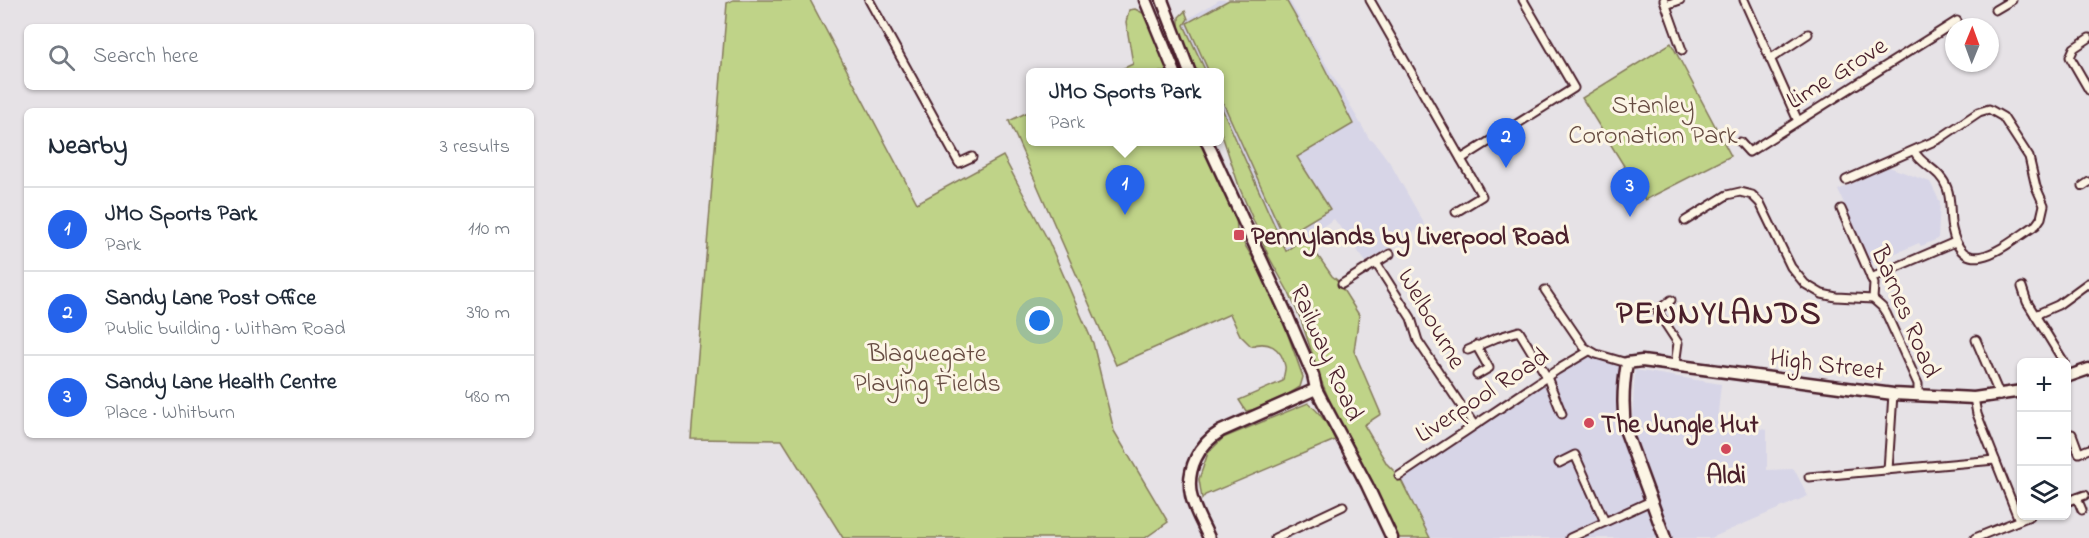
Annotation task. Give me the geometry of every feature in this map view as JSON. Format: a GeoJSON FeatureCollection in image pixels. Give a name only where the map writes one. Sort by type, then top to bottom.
{"type":"FeatureCollection","features":[{"type":"Feature","properties":{"kind":"main road"},"geometry":{"type":"LineString","coordinates":[[1144,0],[1173,68]]}},
{"type":"Feature","properties":{"kind":"main road"},"geometry":{"type":"LineString","coordinates":[[1162,0],[1188,68]]}},
{"type":"Feature","properties":{"kind":"main road","name":"Railway Road"},"geometry":{"type":"LineString","coordinates":[[1209,146],[1313,375],[1316,389],[1367,485],[1392,538]]}},
{"type":"Feature","properties":{"kind":"main road","name":"Railway Road"},"geometry":{"type":"LineString","coordinates":[[1215,146],[1226,181]]}},
{"type":"Feature","properties":{"kind":"main road","name":"High Street"},"geometry":{"type":"LineString","coordinates":[[1627,363],[1642,361],[1918,396],[1974,398],[2017,392]]}},
{"type":"Feature","properties":{"kind":"main road"},"geometry":{"type":"LineString","coordinates":[[1627,363],[1623,388],[1625,426],[1633,455],[1665,538]]}},
{"type":"Feature","properties":{"kind":"main road"},"geometry":{"type":"LineString","coordinates":[[2071,372],[2089,369]]}},
{"type":"Feature","properties":{"kind":"main road"},"geometry":{"type":"LineString","coordinates":[[1209,538],[1191,494],[1192,469],[1200,450],[1221,431],[1316,389]]}},
{"type":"Feature","properties":{"kind":"street"},"geometry":{"type":"LineString","coordinates":[[869,0],[959,164],[972,157]]}},
{"type":"Feature","properties":{"kind":"street"},"geometry":{"type":"LineString","coordinates":[[1370,0],[1482,196],[1456,212]]}},
{"type":"Feature","properties":{"kind":"street"},"geometry":{"type":"LineString","coordinates":[[1461,159],[1574,88],[1522,0]]}},
{"type":"Feature","properties":{"kind":"street"},"geometry":{"type":"LineString","coordinates":[[1680,0],[1665,2],[1682,50]]}},
{"type":"Feature","properties":{"kind":"street"},"geometry":{"type":"LineString","coordinates":[[1744,0],[1798,121]]}},
{"type":"Feature","properties":{"kind":"street"},"geometry":{"type":"LineString","coordinates":[[1995,10],[2012,0]]}},
{"type":"Feature","properties":{"kind":"street","name":"Lime Grove"},"geometry":{"type":"LineString","coordinates":[[1740,142],[1749,152],[1945,29]]}},
{"type":"Feature","properties":{"kind":"street"},"geometry":{"type":"LineString","coordinates":[[1770,59],[1808,34]]}},
{"type":"Feature","properties":{"kind":"street"},"geometry":{"type":"LineString","coordinates":[[2089,38],[2074,48],[2070,57],[2089,90]]}},
{"type":"Feature","properties":{"kind":"street"},"geometry":{"type":"LineString","coordinates":[[1846,180],[1939,139],[1979,112],[1989,109],[2003,117],[2029,157],[2036,187],[2044,205],[2041,218],[2036,225],[1988,255],[1978,258],[1968,257],[1960,251],[1955,242],[1947,187],[1940,176],[1917,157],[1914,151]]}},
{"type":"Feature","properties":{"kind":"street"},"geometry":{"type":"LineString","coordinates":[[1685,221],[1734,192],[1752,195],[1760,203],[1791,267],[1805,284],[1822,294],[1873,299]]}},
{"type":"Feature","properties":{"kind":"street","name":"Barnes Road"},"geometry":{"type":"LineString","coordinates":[[1841,209],[1874,285],[1873,299],[1886,314],[1918,384],[1918,396]]}},
{"type":"Feature","properties":{"kind":"street"},"geometry":{"type":"LineString","coordinates":[[1871,278],[1955,242]]}},
{"type":"Feature","properties":{"kind":"street","name":"Welbourne"},"geometry":{"type":"LineString","coordinates":[[1342,284],[1390,254]]}},
{"type":"Feature","properties":{"kind":"street","name":"Welbourne"},"geometry":{"type":"LineString","coordinates":[[1376,263],[1411,318],[1418,341],[1474,425]]}},
{"type":"Feature","properties":{"kind":"street"},"geometry":{"type":"LineString","coordinates":[[2035,315],[2072,297],[2089,284]]}},
{"type":"Feature","properties":{"kind":"street"},"geometry":{"type":"LineString","coordinates":[[2022,287],[2027,302],[2061,358]]}},
{"type":"Feature","properties":{"kind":"street"},"geometry":{"type":"LineString","coordinates":[[1545,290],[1578,340],[1589,351],[1627,363]]}},
{"type":"Feature","properties":{"kind":"street"},"geometry":{"type":"LineString","coordinates":[[1671,300],[1657,311],[1678,343],[1674,365]]}},
{"type":"Feature","properties":{"kind":"street"},"geometry":{"type":"LineString","coordinates":[[1517,322],[1519,331],[1547,377],[1562,414]]}},
{"type":"Feature","properties":{"kind":"street"},"geometry":{"type":"LineString","coordinates":[[1468,350],[1476,345],[1519,331]]}},
{"type":"Feature","properties":{"kind":"street"},"geometry":{"type":"LineString","coordinates":[[1976,340],[2000,396]]}},
{"type":"Feature","properties":{"kind":"street"},"geometry":{"type":"LineString","coordinates":[[1476,345],[1489,368],[1477,375]]}},
{"type":"Feature","properties":{"kind":"street","name":"Liverpool Road"},"geometry":{"type":"LineString","coordinates":[[1399,476],[1589,351]]}},
{"type":"Feature","properties":{"kind":"street"},"geometry":{"type":"LineString","coordinates":[[1888,470],[1893,394]]}},
{"type":"Feature","properties":{"kind":"street"},"geometry":{"type":"LineString","coordinates":[[1974,398],[1977,414],[2017,515]]}},
{"type":"Feature","properties":{"kind":"street"},"geometry":{"type":"LineString","coordinates":[[2072,434],[2079,453],[2089,449]]}},
{"type":"Feature","properties":{"kind":"street"},"geometry":{"type":"LineString","coordinates":[[1559,463],[1575,455],[1605,522]]}},
{"type":"Feature","properties":{"kind":"street"},"geometry":{"type":"LineString","coordinates":[[1809,477],[1995,460]]}},
{"type":"Feature","properties":{"kind":"street"},"geometry":{"type":"LineString","coordinates":[[2071,500],[2081,496],[2082,510]]}},
{"type":"Feature","properties":{"kind":"street"},"geometry":{"type":"LineString","coordinates":[[1570,538],[1652,501]]}},
{"type":"Feature","properties":{"kind":"street"},"geometry":{"type":"LineString","coordinates":[[1275,538],[1343,506]]}},
{"type":"Feature","properties":{"kind":"street"},"geometry":{"type":"LineString","coordinates":[[1975,538],[2019,520]]}},
{"type":"Feature","properties":{"kind":"shaded area"},"geometry":{"type":"Polygon","coordinates":[[[1219,0],[1289,0],[1370,140],[1373,140],[1390,163],[1425,225],[1366,262],[1334,219],[1286,251],[1224,113],[1224,68],[1204,68],[1184,25],[1188,19],[1219,0]]]}},
{"type":"Feature","properties":{"kind":"shaded area"},"geometry":{"type":"Polygon","coordinates":[[[1889,167],[1930,182],[1940,202],[1938,239],[1921,246],[1919,243],[1871,264],[1838,190],[1889,167]]]}},
{"type":"Feature","properties":{"kind":"shaded area"},"geometry":{"type":"Polygon","coordinates":[[[1596,354],[1627,363],[1623,407],[1665,538],[1430,538],[1399,476],[1557,370],[1596,354]]]}},
{"type":"Feature","properties":{"kind":"shaded area"},"geometry":{"type":"Polygon","coordinates":[[[1635,370],[1721,384],[1717,422],[1767,430],[1767,470],[1794,469],[1808,496],[1711,538],[1672,538],[1632,426],[1635,370]]]}},
{"type":"Feature","properties":{"kind":"green space","name":"Blaguegate Playing Fields"},"geometry":{"type":"Polygon","coordinates":[[[733,0],[810,0],[917,203],[1003,156],[1049,242],[1093,343],[1114,431],[1168,522],[1145,538],[843,538],[782,440],[691,439],[727,3],[733,0]]]}},
{"type":"Feature","properties":{"kind":"green space"},"geometry":{"type":"Polygon","coordinates":[[[1229,0],[1286,0],[1353,124],[1297,157],[1330,209],[1285,239],[1224,105],[1224,68],[1207,68],[1187,23],[1229,0]]]}},
{"type":"Feature","properties":{"kind":"green space"},"geometry":{"type":"Polygon","coordinates":[[[1135,9],[1145,14],[1167,68],[1124,68],[1133,64],[1126,22],[1129,10],[1135,9]]]}},
{"type":"Feature","properties":{"kind":"green space"},"geometry":{"type":"Polygon","coordinates":[[[1185,11],[1188,19],[1184,25],[1204,68],[1195,68],[1179,29],[1179,17],[1185,11]]]}},
{"type":"Feature","properties":{"kind":"green space","name":"Stanley Coronation Park"},"geometry":{"type":"Polygon","coordinates":[[[1671,43],[1731,156],[1645,200],[1582,98],[1671,43]]]}},
{"type":"Feature","properties":{"kind":"green space"},"geometry":{"type":"Polygon","coordinates":[[[1026,113],[1026,146],[1205,146],[1236,212],[1237,232],[1272,290],[1303,377],[1300,387],[1268,405],[1246,411],[1239,400],[1283,381],[1285,366],[1280,354],[1273,347],[1263,344],[1251,346],[1240,335],[1230,314],[1116,365],[1009,121],[1026,113]]]}},
{"type":"Feature","properties":{"kind":"green space"},"geometry":{"type":"Polygon","coordinates":[[[1224,113],[1286,251],[1305,237],[1337,280],[1359,315],[1354,351],[1381,414],[1364,425],[1387,464],[1399,476],[1430,538],[1392,538],[1344,436],[1321,380],[1301,320],[1269,257],[1240,189],[1224,141],[1224,113]]]}},
{"type":"Feature","properties":{"kind":"green space"},"geometry":{"type":"Polygon","coordinates":[[[1308,403],[1324,420],[1335,440],[1205,495],[1202,499],[1199,479],[1208,453],[1223,438],[1308,403]]]}},
{"type":"Feature","properties":{"kind":"place","name":"Sandy Lane Post Office"},"geometry":{"type":"Point","coordinates":[1506,168]}},
{"type":"Feature","properties":{"kind":"place","name":"JMO Sports Park"},"geometry":{"type":"Point","coordinates":[1125,215]}},
{"type":"Feature","properties":{"kind":"place","name":"Sandy Lane Health Centre"},"geometry":{"type":"Point","coordinates":[1630,217]}},
{"type":"Feature","properties":{"kind":"place","name":"Pennylands by Liverpool Road"},"geometry":{"type":"Point","coordinates":[1239,235]}},
{"type":"Feature","properties":{"kind":"place","name":"The Jungle Hut"},"geometry":{"type":"Point","coordinates":[1589,423]}},
{"type":"Feature","properties":{"kind":"place","name":"Aldi"},"geometry":{"type":"Point","coordinates":[1726,449]}},
{"type":"Feature","properties":{"kind":"district","name":"PENNYLANDS"},"geometry":{"type":"Point","coordinates":[1719,312]}}]}
